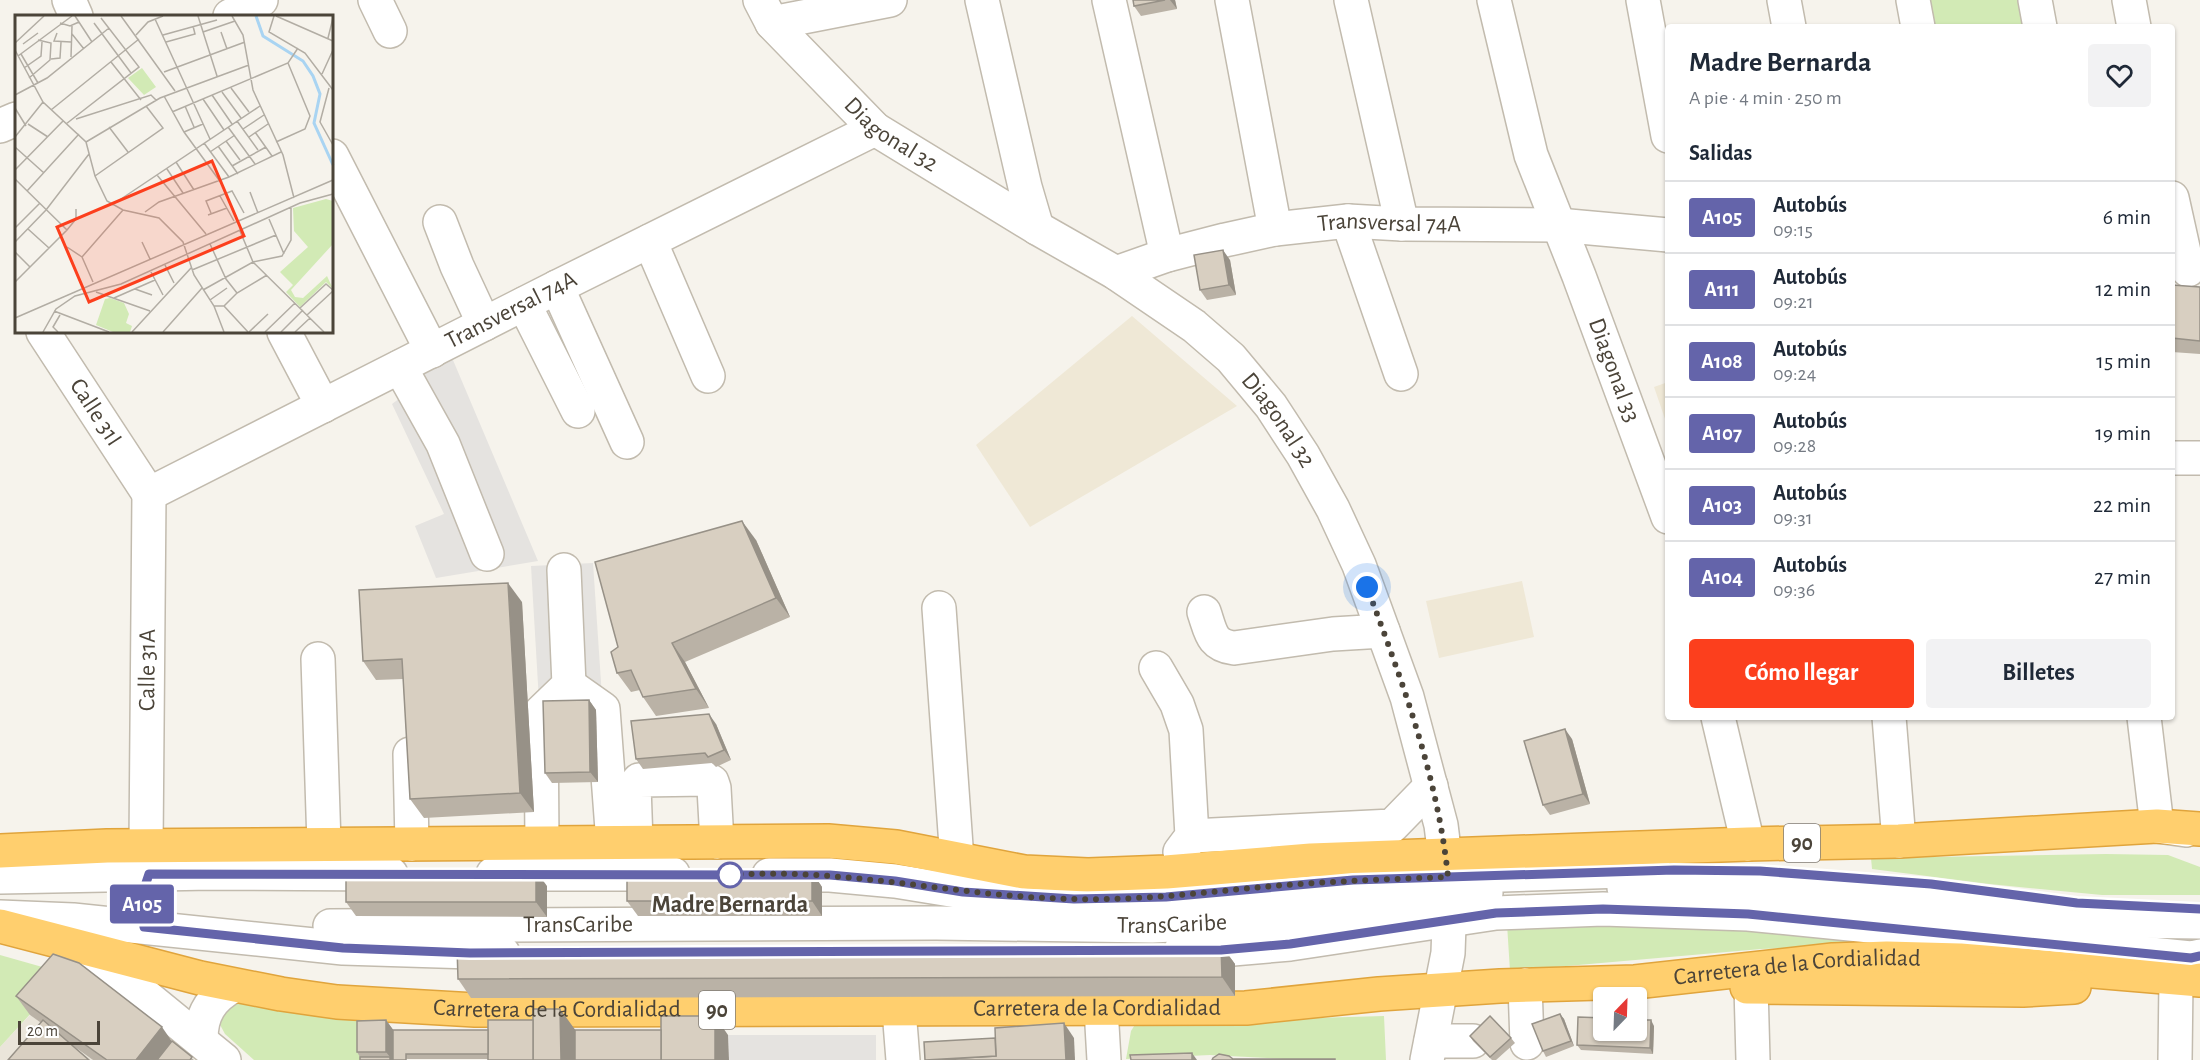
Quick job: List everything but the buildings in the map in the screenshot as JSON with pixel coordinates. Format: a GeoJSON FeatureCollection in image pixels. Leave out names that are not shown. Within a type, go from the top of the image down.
{"type":"FeatureCollection","features":[{"type":"Feature","properties":{"kind":"highway","name":"90"},"geometry":{"type":"LineString","coordinates":[[0,851],[69,847],[147,860],[324,844],[853,843],[906,849],[1023,872],[1057,874],[1166,872],[1311,860],[1448,887],[1748,844],[1899,841],[2157,826],[2200,829]]}},
{"type":"Feature","properties":{"kind":"highway","name":"Carretera de la Cordialidad"},"geometry":{"type":"LineString","coordinates":[[0,926],[233,986],[337,1002],[475,1010],[1246,1008],[1379,994],[1525,985],[1593,988]]}},
{"type":"Feature","properties":{"kind":"highway","name":"Carretera de la Cordialidad"},"geometry":{"type":"LineString","coordinates":[[1647,988],[1833,960],[1887,958],[1960,960],[2190,974]]}},
{"type":"Feature","properties":{"kind":"highway"},"geometry":{"type":"LineString","coordinates":[[1647,990],[1751,987],[2023,990],[2190,974]]}},
{"type":"Feature","properties":{"kind":"street"},"geometry":{"type":"LineString","coordinates":[[69,0],[76,15]]}},
{"type":"Feature","properties":{"kind":"street"},"geometry":{"type":"LineString","coordinates":[[232,15],[261,0]]}},
{"type":"Feature","properties":{"kind":"street"},"geometry":{"type":"LineString","coordinates":[[375,0],[390,31]]}},
{"type":"Feature","properties":{"kind":"street"},"geometry":{"type":"LineString","coordinates":[[766,12],[890,0]]}},
{"type":"Feature","properties":{"kind":"street"},"geometry":{"type":"LineString","coordinates":[[982,0],[1025,187],[1037,228]]}},
{"type":"Feature","properties":{"kind":"street"},"geometry":{"type":"LineString","coordinates":[[1108,0],[1167,255]]}},
{"type":"Feature","properties":{"kind":"street"},"geometry":{"type":"LineString","coordinates":[[1232,0],[1275,229]]}},
{"type":"Feature","properties":{"kind":"street"},"geometry":{"type":"LineString","coordinates":[[1351,0],[1402,225]]}},
{"type":"Feature","properties":{"kind":"street","name":"Diagonal 33"},"geometry":{"type":"LineString","coordinates":[[1494,0],[1531,155],[1579,276],[1665,509]]}},
{"type":"Feature","properties":{"kind":"street"},"geometry":{"type":"LineString","coordinates":[[1643,0],[1665,120]]}},
{"type":"Feature","properties":{"kind":"street"},"geometry":{"type":"LineString","coordinates":[[1784,0],[1788,24]]}},
{"type":"Feature","properties":{"kind":"street"},"geometry":{"type":"LineString","coordinates":[[1913,0],[1917,24]]}},
{"type":"Feature","properties":{"kind":"street"},"geometry":{"type":"LineString","coordinates":[[2035,0],[2039,24]]}},
{"type":"Feature","properties":{"kind":"street"},"geometry":{"type":"LineString","coordinates":[[2128,0],[2133,24]]}},
{"type":"Feature","properties":{"kind":"street","name":"Diagonal 32"},"geometry":{"type":"LineString","coordinates":[[766,12],[875,129],[1037,228],[1116,273],[1194,326],[1231,358],[1271,406],[1303,455],[1333,509],[1359,565],[1407,697],[1431,786],[1448,887],[1448,953],[1429,1050]]}},
{"type":"Feature","properties":{"kind":"street"},"geometry":{"type":"LineString","coordinates":[[0,126],[15,119]]}},
{"type":"Feature","properties":{"kind":"street","name":"Transversal 74A"},"geometry":{"type":"LineString","coordinates":[[149,494],[875,129]]}},
{"type":"Feature","properties":{"kind":"street"},"geometry":{"type":"LineString","coordinates":[[333,158],[432,351]]}},
{"type":"Feature","properties":{"kind":"street"},"geometry":{"type":"LineString","coordinates":[[2175,212],[2187,270]]}},
{"type":"Feature","properties":{"kind":"street"},"geometry":{"type":"LineString","coordinates":[[1348,221],[1401,374]]}},
{"type":"Feature","properties":{"kind":"street","name":"Transversal 74A"},"geometry":{"type":"LineString","coordinates":[[1116,273],[1167,255],[1224,240],[1275,229],[1348,221],[1402,225],[1558,225],[1665,235]]}},
{"type":"Feature","properties":{"kind":"street"},"geometry":{"type":"LineString","coordinates":[[440,222],[457,266],[484,324]]}},
{"type":"Feature","properties":{"kind":"street"},"geometry":{"type":"LineString","coordinates":[[650,241],[708,376]]}},
{"type":"Feature","properties":{"kind":"street"},"geometry":{"type":"LineString","coordinates":[[557,287],[627,442]]}},
{"type":"Feature","properties":{"kind":"street"},"geometry":{"type":"LineString","coordinates":[[524,304],[578,411]]}},
{"type":"Feature","properties":{"kind":"street","name":"Calle 31I"},"geometry":{"type":"LineString","coordinates":[[44,333],[149,494]]}},
{"type":"Feature","properties":{"kind":"street"},"geometry":{"type":"LineString","coordinates":[[285,333],[323,406]]}},
{"type":"Feature","properties":{"kind":"street"},"geometry":{"type":"LineString","coordinates":[[400,367],[443,444],[487,554]]}},
{"type":"Feature","properties":{"kind":"street"},"geometry":{"type":"LineString","coordinates":[[2175,458],[2200,458]]}},
{"type":"Feature","properties":{"kind":"street","name":"Calle 31A"},"geometry":{"type":"LineString","coordinates":[[147,860],[149,494]]}},
{"type":"Feature","properties":{"kind":"street"},"geometry":{"type":"LineString","coordinates":[[542,843],[541,711],[569,685],[564,570]]}},
{"type":"Feature","properties":{"kind":"street"},"geometry":{"type":"LineString","coordinates":[[939,608],[957,860]]}},
{"type":"Feature","properties":{"kind":"street"},"geometry":{"type":"LineString","coordinates":[[1204,612],[1213,638],[1221,647],[1333,634],[1383,631]]}},
{"type":"Feature","properties":{"kind":"street"},"geometry":{"type":"LineString","coordinates":[[318,659],[324,844]]}},
{"type":"Feature","properties":{"kind":"street"},"geometry":{"type":"LineString","coordinates":[[1156,668],[1178,704],[1186,730],[1192,836],[1166,872]]}},
{"type":"Feature","properties":{"kind":"street"},"geometry":{"type":"LineString","coordinates":[[569,685],[603,709],[625,843]]}},
{"type":"Feature","properties":{"kind":"street"},"geometry":{"type":"LineString","coordinates":[[1719,720],[1748,844]]}},
{"type":"Feature","properties":{"kind":"street"},"geometry":{"type":"LineString","coordinates":[[1889,720],[1899,841]]}},
{"type":"Feature","properties":{"kind":"street"},"geometry":{"type":"LineString","coordinates":[[2144,720],[2157,826],[2195,831],[2200,834]]}},
{"type":"Feature","properties":{"kind":"street"},"geometry":{"type":"LineString","coordinates":[[410,723],[412,844]]}},
{"type":"Feature","properties":{"kind":"street"},"geometry":{"type":"LineString","coordinates":[[625,843],[634,786],[639,780],[696,779],[707,779],[712,782],[717,842]]}},
{"type":"Feature","properties":{"kind":"street"},"geometry":{"type":"LineString","coordinates":[[1192,836],[1392,826],[1431,786]]}},
{"type":"Feature","properties":{"kind":"street"},"geometry":{"type":"LineString","coordinates":[[0,877],[147,860],[426,874]]}},
{"type":"Feature","properties":{"kind":"street"},"geometry":{"type":"LineString","coordinates":[[143,918],[147,860]]}},
{"type":"Feature","properties":{"kind":"street","name":"TransCaribe"},"geometry":{"type":"LineString","coordinates":[[0,898],[343,948],[470,953],[1197,950],[1290,944],[1448,887],[1674,870],[1760,871],[1931,884],[2077,903],[2200,909]]}},
{"type":"Feature","properties":{"kind":"street"},"geometry":{"type":"LineString","coordinates":[[461,874],[699,874]]}},
{"type":"Feature","properties":{"kind":"street","name":"TransCaribe"},"geometry":{"type":"LineString","coordinates":[[735,875],[830,875],[895,881],[963,892],[1074,899],[1166,897],[1353,880],[1526,890],[1711,887],[1894,898],[2121,921],[2200,922]]}},
{"type":"Feature","properties":{"kind":"street","name":"TransCaribe"},"geometry":{"type":"LineString","coordinates":[[1448,887],[1496,913],[1569,909],[1748,914],[2191,958],[2190,974]]}},
{"type":"Feature","properties":{"kind":"street","name":"TransCaribe"},"geometry":{"type":"LineString","coordinates":[[0,917],[73,920],[143,918]]}},
{"type":"Feature","properties":{"kind":"street"},"geometry":{"type":"LineString","coordinates":[[87,948],[213,1050]]}},
{"type":"Feature","properties":{"kind":"street"},"geometry":{"type":"LineString","coordinates":[[2175,1060],[2190,974]]}},
{"type":"Feature","properties":{"kind":"street"},"geometry":{"type":"LineString","coordinates":[[1525,985],[1528,1043]]}},
{"type":"Feature","properties":{"kind":"street"},"geometry":{"type":"LineString","coordinates":[[213,1050],[201,1025],[205,1011],[213,1000],[233,986]]}},
{"type":"Feature","properties":{"kind":"street"},"geometry":{"type":"LineString","coordinates":[[1751,987],[1753,1060]]}},
{"type":"Feature","properties":{"kind":"street"},"geometry":{"type":"LineString","coordinates":[[1101,1008],[1104,1060]]}},
{"type":"Feature","properties":{"kind":"street"},"geometry":{"type":"LineString","coordinates":[[899,1010],[903,1060]]}},
{"type":"Feature","properties":{"kind":"street"},"geometry":{"type":"LineString","coordinates":[[1429,1050],[1473,1041]]}},
{"type":"Feature","properties":{"kind":"shaded area"},"geometry":{"type":"Polygon","coordinates":[[[1132,316],[1237,406],[1030,527],[976,445],[1132,316]]]}},
{"type":"Feature","properties":{"kind":"shaded area"},"geometry":{"type":"Polygon","coordinates":[[[450,353],[538,561],[436,578],[415,526],[444,514],[392,404],[404,395],[397,380],[450,353]]]}},
{"type":"Feature","properties":{"kind":"shaded area"},"geometry":{"type":"Polygon","coordinates":[[[1665,383],[1665,419],[1654,387],[1665,383]]]}},
{"type":"Feature","properties":{"kind":"shaded area"},"geometry":{"type":"Polygon","coordinates":[[[593,563],[602,697],[539,701],[531,566],[593,563]]]}},
{"type":"Feature","properties":{"kind":"shaded area"},"geometry":{"type":"Polygon","coordinates":[[[1522,581],[1534,637],[1439,658],[1426,601],[1522,581]]]}},
{"type":"Feature","properties":{"kind":"shaded area"},"geometry":{"type":"Polygon","coordinates":[[[30,1015],[93,1060],[0,1060],[0,1047],[30,1015]]]}},
{"type":"Feature","properties":{"kind":"shaded area"},"geometry":{"type":"Polygon","coordinates":[[[728,1035],[876,1035],[876,1060],[729,1060],[728,1035]]]}},
{"type":"Feature","properties":{"kind":"green space"},"geometry":{"type":"Polygon","coordinates":[[[1923,0],[2027,0],[2031,24],[1927,24],[1923,0]]]}},
{"type":"Feature","properties":{"kind":"green space"},"geometry":{"type":"Polygon","coordinates":[[[2168,855],[2200,867],[2200,895],[2102,895],[1989,884],[1872,869],[1871,858],[2168,855]]]}},
{"type":"Feature","properties":{"kind":"green space"},"geometry":{"type":"Polygon","coordinates":[[[1674,922],[1929,943],[1761,949],[1510,971],[1507,924],[1674,922]]]}},
{"type":"Feature","properties":{"kind":"green space"},"geometry":{"type":"Polygon","coordinates":[[[0,955],[67,974],[0,1047],[0,955]]]}},
{"type":"Feature","properties":{"kind":"green space"},"geometry":{"type":"Polygon","coordinates":[[[230,999],[367,1018],[367,1060],[254,1060],[225,1034],[218,1021],[230,999]]]}},
{"type":"Feature","properties":{"kind":"green space"},"geometry":{"type":"Polygon","coordinates":[[[1384,1016],[1386,1060],[1304,1060],[1210,1055],[1126,1059],[1131,1031],[1136,1023],[1384,1016]]]}},
{"type":"Feature","properties":{"kind":"bus line","name":"A105"},"geometry":{"type":"LineString","coordinates":[[2200,909],[2077,903],[1931,884],[1864,878],[1760,871],[1674,870],[1353,880],[1166,897],[1074,899],[963,892],[895,881],[830,875],[149,874],[141,910],[144,927],[343,948],[470,953],[1221,950],[1290,944],[1496,913],[1603,909],[1748,914],[2191,958],[2200,956]]}},
{"type":"Feature","properties":{"kind":"place","name":"Madre Bernarda"},"geometry":{"type":"Point","coordinates":[730,875]}},
{"type":"Feature","properties":{"kind":"route"},"geometry":{"type":"LineString","coordinates":[[730,875],[830,875],[895,881],[963,892],[1074,899],[1166,897],[1353,880],[1448,877],[1441,825],[1407,697],[1367,587]]}}]}
